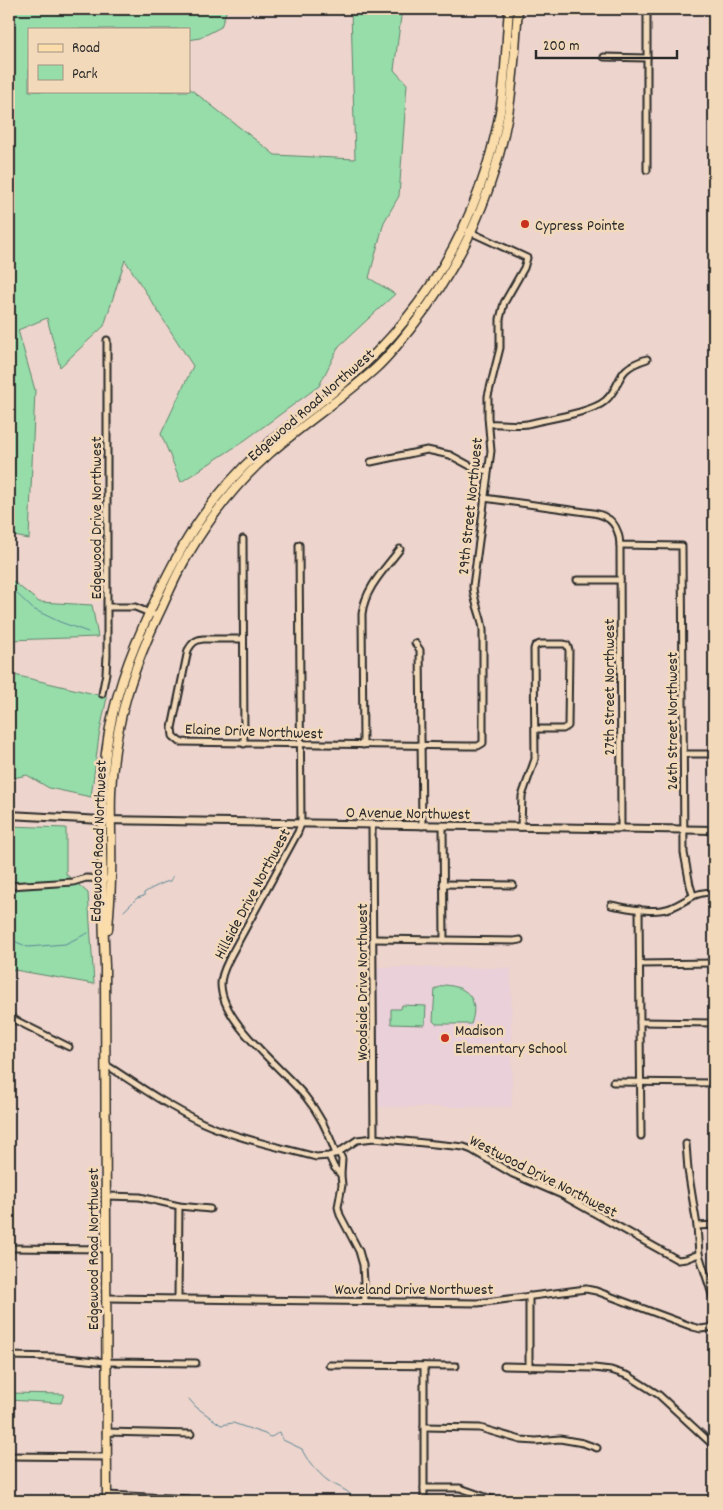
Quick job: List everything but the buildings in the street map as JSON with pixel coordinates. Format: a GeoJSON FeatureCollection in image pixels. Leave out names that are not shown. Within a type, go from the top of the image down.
{"type":"FeatureCollection","features":[{"type":"Feature","properties":{"kind":"main road","name":"Edgewood Road Northwest"},"geometry":{"type":"LineString","coordinates":[[153,615],[182,548],[219,495],[260,451],[343,385],[390,340],[435,282],[464,228],[486,169],[496,130],[504,80],[509,9]]}},
{"type":"Feature","properties":{"kind":"main road","name":"Edgewood Road Northwest"},"geometry":{"type":"LineString","coordinates":[[105,966],[111,879],[102,787],[106,751],[114,711],[124,674],[136,641],[189,552],[226,501],[267,456],[377,367],[424,312],[442,285],[472,233],[494,173],[502,143],[513,82],[518,9]]}},
{"type":"Feature","properties":{"kind":"main road","name":"Edgewood Road Northwest"},"geometry":{"type":"LineString","coordinates":[[106,820],[102,879],[105,966],[107,1498]]}},
{"type":"Feature","properties":{"kind":"street"},"geometry":{"type":"LineString","coordinates":[[647,9],[647,170]]}},
{"type":"Feature","properties":{"kind":"street"},"geometry":{"type":"LineString","coordinates":[[604,57],[647,58]]}},
{"type":"Feature","properties":{"kind":"street","name":"29th Street Northwest"},"geometry":{"type":"LineString","coordinates":[[464,228],[527,258],[524,268],[504,302],[500,324],[500,348],[488,396],[491,451],[473,586],[482,630],[482,743]]}},
{"type":"Feature","properties":{"kind":"street","name":"Edgewood Drive Northwest"},"geometry":{"type":"LineString","coordinates":[[102,694],[107,667],[108,607],[107,340]]}},
{"type":"Feature","properties":{"kind":"street"},"geometry":{"type":"LineString","coordinates":[[489,424],[527,424],[594,407],[605,401],[625,369],[647,359]]}},
{"type":"Feature","properties":{"kind":"street"},"geometry":{"type":"LineString","coordinates":[[371,462],[427,450],[450,455],[474,468],[488,471]]}},
{"type":"Feature","properties":{"kind":"street"},"geometry":{"type":"LineString","coordinates":[[484,498],[606,516],[616,527],[620,545]]}},
{"type":"Feature","properties":{"kind":"street"},"geometry":{"type":"LineString","coordinates":[[243,540],[244,744]]}},
{"type":"Feature","properties":{"kind":"street","name":"Hillside Drive Northwest"},"geometry":{"type":"LineString","coordinates":[[299,544],[301,824],[231,955],[223,972],[221,984],[223,997],[232,1015],[250,1038],[305,1096],[321,1120],[342,1160],[342,1185],[338,1207],[340,1215],[359,1251],[364,1272],[365,1301]]}},
{"type":"Feature","properties":{"kind":"street","name":"26th Street Northwest"},"geometry":{"type":"LineString","coordinates":[[620,545],[682,546],[684,853],[693,895]]}},
{"type":"Feature","properties":{"kind":"street","name":"27th Street Northwest"},"geometry":{"type":"LineString","coordinates":[[620,545],[621,828]]}},
{"type":"Feature","properties":{"kind":"street"},"geometry":{"type":"LineString","coordinates":[[363,745],[363,604],[372,587],[400,548]]}},
{"type":"Feature","properties":{"kind":"street"},"geometry":{"type":"LineString","coordinates":[[577,580],[620,580]]}},
{"type":"Feature","properties":{"kind":"street"},"geometry":{"type":"LineString","coordinates":[[108,607],[135,608],[153,615]]}},
{"type":"Feature","properties":{"kind":"street","name":"Elaine Drive Northwest"},"geometry":{"type":"LineString","coordinates":[[243,639],[197,640],[188,650],[172,728],[173,736],[180,742],[421,746],[478,746],[482,743]]}},
{"type":"Feature","properties":{"kind":"street"},"geometry":{"type":"LineString","coordinates":[[415,642],[420,650],[422,826]]}},
{"type":"Feature","properties":{"kind":"street"},"geometry":{"type":"LineString","coordinates":[[522,827],[522,796],[535,759],[535,729],[535,646],[540,644],[567,645],[569,650],[568,726],[563,728],[535,729]]}},
{"type":"Feature","properties":{"kind":"street"},"geometry":{"type":"LineString","coordinates":[[684,754],[714,754]]}},
{"type":"Feature","properties":{"kind":"street","name":"O Avenue Northwest"},"geometry":{"type":"LineString","coordinates":[[9,815],[106,820],[714,830]]}},
{"type":"Feature","properties":{"kind":"street","name":"Woodside Drive Northwest"},"geometry":{"type":"LineString","coordinates":[[372,825],[374,1138]]}},
{"type":"Feature","properties":{"kind":"street"},"geometry":{"type":"LineString","coordinates":[[443,826],[444,940]]}},
{"type":"Feature","properties":{"kind":"street"},"geometry":{"type":"LineString","coordinates":[[9,886],[73,882],[86,878],[111,879]]}},
{"type":"Feature","properties":{"kind":"street"},"geometry":{"type":"LineString","coordinates":[[443,884],[513,885]]}},
{"type":"Feature","properties":{"kind":"street"},"geometry":{"type":"LineString","coordinates":[[610,905],[639,909],[669,908],[693,895],[703,892],[714,892]]}},
{"type":"Feature","properties":{"kind":"street"},"geometry":{"type":"LineString","coordinates":[[639,909],[641,1136]]}},
{"type":"Feature","properties":{"kind":"street"},"geometry":{"type":"LineString","coordinates":[[373,939],[520,940]]}},
{"type":"Feature","properties":{"kind":"street"},"geometry":{"type":"LineString","coordinates":[[640,964],[714,963]]}},
{"type":"Feature","properties":{"kind":"street"},"geometry":{"type":"LineString","coordinates":[[9,1017],[69,1047]]}},
{"type":"Feature","properties":{"kind":"street"},"geometry":{"type":"LineString","coordinates":[[640,1022],[714,1023]]}},
{"type":"Feature","properties":{"kind":"street","name":"Westwood Drive Northwest"},"geometry":{"type":"LineString","coordinates":[[105,1064],[151,1094],[204,1123],[235,1135],[316,1157],[329,1156],[358,1140],[374,1138],[464,1146],[513,1174],[562,1195],[678,1260],[699,1254]]}},
{"type":"Feature","properties":{"kind":"street"},"geometry":{"type":"LineString","coordinates":[[613,1082],[714,1083]]}},
{"type":"Feature","properties":{"kind":"street"},"geometry":{"type":"LineString","coordinates":[[686,1144],[699,1254],[714,1300]]}},
{"type":"Feature","properties":{"kind":"street"},"geometry":{"type":"LineString","coordinates":[[329,1156],[334,1167],[341,1175]]}},
{"type":"Feature","properties":{"kind":"street"},"geometry":{"type":"LineString","coordinates":[[106,1196],[140,1197],[179,1206],[210,1209]]}},
{"type":"Feature","properties":{"kind":"street"},"geometry":{"type":"LineString","coordinates":[[178,1298],[179,1206]]}},
{"type":"Feature","properties":{"kind":"street"},"geometry":{"type":"LineString","coordinates":[[697,1226],[714,1224]]}},
{"type":"Feature","properties":{"kind":"street"},"geometry":{"type":"LineString","coordinates":[[9,1248],[106,1249]]}},
{"type":"Feature","properties":{"kind":"street","name":"Waveland Drive Northwest"},"geometry":{"type":"LineString","coordinates":[[106,1298],[478,1303],[586,1289],[693,1327],[702,1329],[714,1327]]}},
{"type":"Feature","properties":{"kind":"street"},"geometry":{"type":"LineString","coordinates":[[529,1296],[529,1367]]}},
{"type":"Feature","properties":{"kind":"street"},"geometry":{"type":"LineString","coordinates":[[9,1356],[57,1356],[106,1362],[196,1363]]}},
{"type":"Feature","properties":{"kind":"street"},"geometry":{"type":"LineString","coordinates":[[329,1365],[456,1366]]}},
{"type":"Feature","properties":{"kind":"street"},"geometry":{"type":"LineString","coordinates":[[424,1366],[424,1501]]}},
{"type":"Feature","properties":{"kind":"street"},"geometry":{"type":"LineString","coordinates":[[504,1366],[594,1368],[611,1370],[629,1376],[659,1395],[714,1446]]}},
{"type":"Feature","properties":{"kind":"street"},"geometry":{"type":"LineString","coordinates":[[424,1427],[480,1428],[521,1440],[565,1439],[597,1448]]}},
{"type":"Feature","properties":{"kind":"street"},"geometry":{"type":"LineString","coordinates":[[106,1432],[190,1434]]}},
{"type":"Feature","properties":{"kind":"street"},"geometry":{"type":"LineString","coordinates":[[9,1456],[106,1457]]}},
{"type":"Feature","properties":{"kind":"street"},"geometry":{"type":"LineString","coordinates":[[424,1488],[460,1488],[497,1501]]}},
{"type":"Feature","properties":{"kind":"street"},"geometry":{"type":"LineString","coordinates":[[107,1498],[189,1498]]}},
{"type":"Feature","properties":{"kind":"shaded area","name":"Madison Elementary School"},"geometry":{"type":"Polygon","coordinates":[[[377,967],[511,968],[512,1107],[379,1107],[377,967]]]}},
{"type":"Feature","properties":{"kind":"green space"},"geometry":{"type":"Polygon","coordinates":[[[9,9],[227,9],[221,27],[200,38],[190,40],[190,28],[28,28],[28,92],[190,92],[190,89],[275,155],[355,159],[351,9],[402,9],[394,70],[407,84],[399,196],[384,222],[369,278],[395,294],[339,346],[319,386],[241,443],[181,482],[161,434],[193,366],[125,260],[104,326],[60,367],[47,318],[18,330],[35,390],[29,539],[9,535],[9,9]]]}},
{"type":"Feature","properties":{"kind":"green space"},"geometry":{"type":"Polygon","coordinates":[[[9,563],[10,579],[39,602],[92,605],[98,637],[9,640],[9,563]]]}},
{"type":"Feature","properties":{"kind":"green space"},"geometry":{"type":"Polygon","coordinates":[[[9,669],[10,674],[107,697],[99,736],[91,797],[49,788],[27,775],[9,779],[9,669]]]}},
{"type":"Feature","properties":{"kind":"green space"},"geometry":{"type":"Polygon","coordinates":[[[9,826],[66,828],[66,874],[88,893],[94,984],[9,969],[9,826]]]}},
{"type":"Feature","properties":{"kind":"green space"},"geometry":{"type":"Polygon","coordinates":[[[445,985],[461,989],[470,997],[474,1008],[471,1024],[436,1024],[433,1021],[435,989],[445,985]]]}},
{"type":"Feature","properties":{"kind":"green space"},"geometry":{"type":"Polygon","coordinates":[[[402,1005],[426,1006],[425,1025],[391,1024],[391,1009],[401,1009],[402,1005]]]}},
{"type":"Feature","properties":{"kind":"green space"},"geometry":{"type":"Polygon","coordinates":[[[9,1393],[64,1394],[61,1403],[9,1400],[9,1393]]]}},
{"type":"Feature","properties":{"kind":"waterway"},"geometry":{"type":"LineString","coordinates":[[9,586],[33,609],[60,622],[88,632]]}},
{"type":"Feature","properties":{"kind":"waterway"},"geometry":{"type":"LineString","coordinates":[[124,911],[137,898],[144,896],[144,893],[153,888],[170,881],[173,876]]}},
{"type":"Feature","properties":{"kind":"waterway"},"geometry":{"type":"LineString","coordinates":[[9,939],[28,947],[65,944],[88,933]]}},
{"type":"Feature","properties":{"kind":"waterway"},"geometry":{"type":"LineString","coordinates":[[189,1399],[196,1407],[221,1425],[233,1423],[269,1437],[280,1432],[283,1440],[302,1449],[320,1474],[350,1494],[355,1501]]}},
{"type":"Feature","properties":{"kind":"place","name":"Cypress Pointe"},"geometry":{"type":"Point","coordinates":[525,224]}},
{"type":"Feature","properties":{"kind":"place","name":"Madison Elementary School"},"geometry":{"type":"Point","coordinates":[445,1038]}}]}
